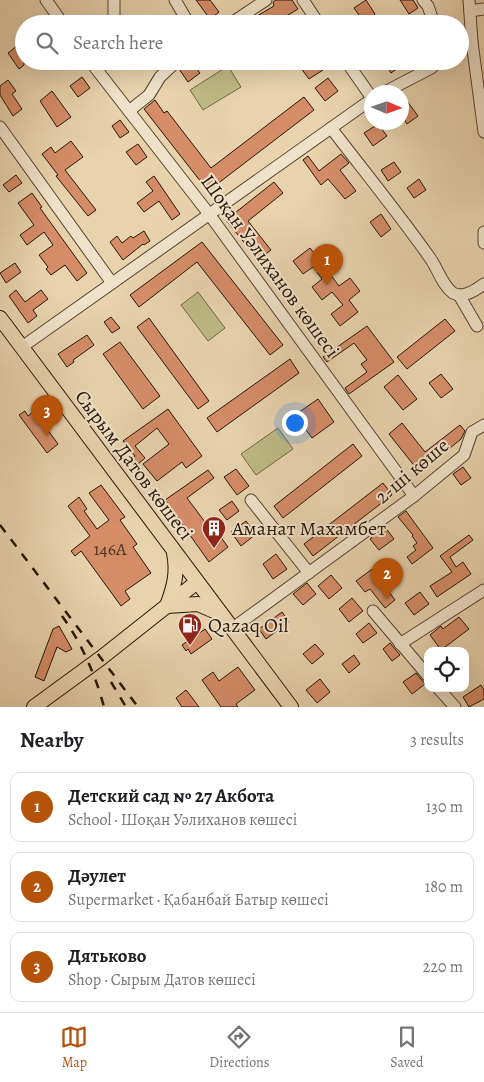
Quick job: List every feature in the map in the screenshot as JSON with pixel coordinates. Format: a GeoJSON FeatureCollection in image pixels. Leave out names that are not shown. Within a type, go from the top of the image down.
{"type":"FeatureCollection","features":[{"type":"Feature","properties":{"kind":"main road","name":"Сырым Датов көшесі"},"geometry":{"type":"LineString","coordinates":[[0,318],[291,707]]}},
{"type":"Feature","properties":{"kind":"main road"},"geometry":{"type":"LineString","coordinates":[[167,606],[176,577],[174,552]]}},
{"type":"Feature","properties":{"kind":"main road"},"geometry":{"type":"LineString","coordinates":[[34,707],[101,658],[197,582]]}},
{"type":"Feature","properties":{"kind":"main road"},"geometry":{"type":"LineString","coordinates":[[167,606],[198,604],[222,614]]}},
{"type":"Feature","properties":{"kind":"street"},"geometry":{"type":"LineString","coordinates":[[46,0],[57,15]]}},
{"type":"Feature","properties":{"kind":"street"},"geometry":{"type":"LineString","coordinates":[[114,0],[114,15]]}},
{"type":"Feature","properties":{"kind":"street"},"geometry":{"type":"LineString","coordinates":[[175,0],[184,15]]}},
{"type":"Feature","properties":{"kind":"street"},"geometry":{"type":"LineString","coordinates":[[244,15],[266,0]]}},
{"type":"Feature","properties":{"kind":"street"},"geometry":{"type":"LineString","coordinates":[[303,0],[314,15]]}},
{"type":"Feature","properties":{"kind":"street"},"geometry":{"type":"LineString","coordinates":[[423,0],[428,6],[431,15]]}},
{"type":"Feature","properties":{"kind":"street"},"geometry":{"type":"LineString","coordinates":[[484,9],[469,5],[472,42],[482,101],[484,132]]}},
{"type":"Feature","properties":{"kind":"street","name":"Шоқан Уәлиханов көшесі"},"geometry":{"type":"LineString","coordinates":[[100,70],[129,111],[209,214],[414,496]]}},
{"type":"Feature","properties":{"kind":"street"},"geometry":{"type":"LineString","coordinates":[[129,111],[148,95],[160,76],[167,70]]}},
{"type":"Feature","properties":{"kind":"street"},"geometry":{"type":"LineString","coordinates":[[352,70],[364,87]]}},
{"type":"Feature","properties":{"kind":"street"},"geometry":{"type":"LineString","coordinates":[[398,85],[427,70]]}},
{"type":"Feature","properties":{"kind":"street"},"geometry":{"type":"LineString","coordinates":[[22,347],[364,105]]}},
{"type":"Feature","properties":{"kind":"street"},"geometry":{"type":"LineString","coordinates":[[0,127],[112,283]]}},
{"type":"Feature","properties":{"kind":"street"},"geometry":{"type":"LineString","coordinates":[[331,128],[431,260],[445,285],[459,295],[473,292],[484,284]]}},
{"type":"Feature","properties":{"kind":"street"},"geometry":{"type":"LineString","coordinates":[[484,232],[484,243]]}},
{"type":"Feature","properties":{"kind":"street"},"geometry":{"type":"LineString","coordinates":[[459,295],[477,326]]}},
{"type":"Feature","properties":{"kind":"street","name":"2-ші көше"},"geometry":{"type":"LineString","coordinates":[[233,628],[414,496],[464,455],[472,432],[484,425]]}},
{"type":"Feature","properties":{"kind":"street"},"geometry":{"type":"LineString","coordinates":[[251,500],[309,574]]}},
{"type":"Feature","properties":{"kind":"street"},"geometry":{"type":"LineString","coordinates":[[400,644],[484,590]]}},
{"type":"Feature","properties":{"kind":"street"},"geometry":{"type":"LineString","coordinates":[[373,611],[424,671]]}},
{"type":"Feature","properties":{"kind":"street"},"geometry":{"type":"LineString","coordinates":[[442,692],[455,707]]}},
{"type":"Feature","properties":{"kind":"shaded area"},"geometry":{"type":"Polygon","coordinates":[[[222,70],[230,70],[241,87],[203,110],[190,90],[222,70]]]}},
{"type":"Feature","properties":{"kind":"shaded area"},"geometry":{"type":"Polygon","coordinates":[[[198,292],[225,328],[208,341],[181,305],[198,292]]]}},
{"type":"Feature","properties":{"kind":"shaded area"},"geometry":{"type":"Polygon","coordinates":[[[278,428],[293,449],[256,475],[241,454],[278,428]]]}},
{"type":"Feature","properties":{"kind":"building"},"geometry":{"type":"Polygon","coordinates":[[[196,0],[210,0],[219,12],[215,15],[207,15],[196,0]]]}},
{"type":"Feature","properties":{"kind":"building"},"geometry":{"type":"Polygon","coordinates":[[[276,0],[292,0],[298,9],[288,15],[259,15],[274,6],[273,2],[276,0]]]}},
{"type":"Feature","properties":{"kind":"building"},"geometry":{"type":"Polygon","coordinates":[[[366,0],[375,14],[359,15],[354,8],[366,0]]]}},
{"type":"Feature","properties":{"kind":"building"},"geometry":{"type":"Polygon","coordinates":[[[400,0],[413,0],[418,8],[409,14],[400,0]]]}},
{"type":"Feature","properties":{"kind":"building"},"geometry":{"type":"Polygon","coordinates":[[[15,47],[15,63],[8,53],[15,47]]]}},
{"type":"Feature","properties":{"kind":"building"},"geometry":{"type":"Polygon","coordinates":[[[180,70],[198,70],[200,73],[188,82],[180,70]]]}},
{"type":"Feature","properties":{"kind":"building"},"geometry":{"type":"Polygon","coordinates":[[[302,70],[323,70],[309,79],[302,70]]]}},
{"type":"Feature","properties":{"kind":"building"},"geometry":{"type":"Polygon","coordinates":[[[82,77],[90,88],[78,97],[70,86],[82,77]]]}},
{"type":"Feature","properties":{"kind":"building"},"geometry":{"type":"Polygon","coordinates":[[[328,78],[338,91],[325,101],[315,88],[328,78]]]}},
{"type":"Feature","properties":{"kind":"building"},"geometry":{"type":"Polygon","coordinates":[[[8,80],[16,91],[12,94],[22,109],[13,116],[0,95],[0,86],[8,80]]]}},
{"type":"Feature","properties":{"kind":"building"},"geometry":{"type":"Polygon","coordinates":[[[52,91],[71,117],[57,127],[40,101],[52,91]]]}},
{"type":"Feature","properties":{"kind":"building"},"geometry":{"type":"Polygon","coordinates":[[[304,97],[314,110],[208,191],[144,109],[155,100],[164,113],[167,111],[211,168],[304,97]]]}},
{"type":"Feature","properties":{"kind":"building"},"geometry":{"type":"Polygon","coordinates":[[[409,104],[418,116],[409,123],[409,104]]]}},
{"type":"Feature","properties":{"kind":"building"},"geometry":{"type":"Polygon","coordinates":[[[120,120],[129,132],[120,138],[112,126],[120,120]]]}},
{"type":"Feature","properties":{"kind":"building"},"geometry":{"type":"Polygon","coordinates":[[[369,130],[382,130],[387,136],[373,146],[364,133],[369,130]]]}},
{"type":"Feature","properties":{"kind":"building"},"geometry":{"type":"Polygon","coordinates":[[[71,141],[83,157],[65,170],[96,210],[88,216],[56,176],[58,175],[42,154],[51,147],[55,153],[71,141]]]}},
{"type":"Feature","properties":{"kind":"building"},"geometry":{"type":"Polygon","coordinates":[[[138,144],[147,157],[136,165],[126,152],[138,144]]]}},
{"type":"Feature","properties":{"kind":"building"},"geometry":{"type":"Polygon","coordinates":[[[341,154],[349,163],[340,170],[356,191],[345,199],[328,179],[321,185],[303,160],[308,156],[319,171],[341,154]]]}},
{"type":"Feature","properties":{"kind":"building"},"geometry":{"type":"Polygon","coordinates":[[[394,162],[401,172],[388,181],[381,170],[394,162]]]}},
{"type":"Feature","properties":{"kind":"building"},"geometry":{"type":"Polygon","coordinates":[[[16,175],[22,183],[9,192],[3,185],[16,175]]]}},
{"type":"Feature","properties":{"kind":"building"},"geometry":{"type":"Polygon","coordinates":[[[154,176],[180,214],[172,220],[159,201],[144,212],[137,203],[153,191],[146,182],[154,176]]]}},
{"type":"Feature","properties":{"kind":"building"},"geometry":{"type":"Polygon","coordinates":[[[419,179],[426,190],[414,198],[407,188],[419,179]]]}},
{"type":"Feature","properties":{"kind":"building"},"geometry":{"type":"Polygon","coordinates":[[[274,182],[283,193],[248,221],[271,250],[258,260],[226,220],[274,182]]]}},
{"type":"Feature","properties":{"kind":"building"},"geometry":{"type":"Polygon","coordinates":[[[32,193],[42,207],[40,208],[87,273],[77,281],[65,265],[51,275],[46,269],[48,267],[39,255],[53,245],[44,232],[27,245],[20,235],[34,225],[18,203],[32,193]]]}},
{"type":"Feature","properties":{"kind":"building"},"geometry":{"type":"Polygon","coordinates":[[[381,214],[391,229],[381,237],[370,222],[381,214]]]}},
{"type":"Feature","properties":{"kind":"building"},"geometry":{"type":"Polygon","coordinates":[[[144,231],[150,241],[143,244],[123,260],[110,242],[117,236],[122,243],[131,236],[133,238],[144,231]]]}},
{"type":"Feature","properties":{"kind":"building"},"geometry":{"type":"Polygon","coordinates":[[[202,242],[283,345],[270,355],[197,262],[139,307],[130,295],[202,242]]]}},
{"type":"Feature","properties":{"kind":"building"},"geometry":{"type":"Polygon","coordinates":[[[310,248],[321,262],[331,254],[340,266],[330,274],[339,286],[350,278],[360,291],[349,300],[358,312],[340,326],[331,314],[343,305],[332,292],[322,300],[312,287],[322,279],[313,267],[303,274],[293,261],[310,248]]]}},
{"type":"Feature","properties":{"kind":"building"},"geometry":{"type":"Polygon","coordinates":[[[15,263],[21,272],[6,283],[0,273],[15,263]]]}},
{"type":"Feature","properties":{"kind":"building"},"geometry":{"type":"Polygon","coordinates":[[[16,290],[25,302],[41,290],[48,299],[33,310],[37,316],[28,323],[9,296],[16,290]]]}},
{"type":"Feature","properties":{"kind":"building"},"geometry":{"type":"Polygon","coordinates":[[[111,317],[120,328],[112,333],[104,322],[111,317]]]}},
{"type":"Feature","properties":{"kind":"building"},"geometry":{"type":"Polygon","coordinates":[[[149,318],[209,401],[198,409],[137,327],[149,318]]]}},
{"type":"Feature","properties":{"kind":"building"},"geometry":{"type":"Polygon","coordinates":[[[445,319],[455,331],[407,369],[397,357],[445,319]]]}},
{"type":"Feature","properties":{"kind":"building"},"geometry":{"type":"Polygon","coordinates":[[[367,326],[394,362],[349,394],[345,388],[367,372],[361,364],[367,360],[354,343],[327,362],[323,357],[367,326]]]}},
{"type":"Feature","properties":{"kind":"building"},"geometry":{"type":"Polygon","coordinates":[[[87,335],[94,345],[73,360],[74,362],[67,367],[58,354],[87,335]]]}},
{"type":"Feature","properties":{"kind":"building"},"geometry":{"type":"Polygon","coordinates":[[[120,342],[160,396],[143,409],[103,354],[120,342]]]}},
{"type":"Feature","properties":{"kind":"building"},"geometry":{"type":"Polygon","coordinates":[[[290,359],[299,373],[217,432],[207,418],[290,359]]]}},
{"type":"Feature","properties":{"kind":"building"},"geometry":{"type":"Polygon","coordinates":[[[441,374],[453,389],[441,398],[429,383],[441,374]]]}},
{"type":"Feature","properties":{"kind":"building"},"geometry":{"type":"Polygon","coordinates":[[[398,375],[417,399],[403,410],[384,387],[398,375]]]}},
{"type":"Feature","properties":{"kind":"building"},"geometry":{"type":"Polygon","coordinates":[[[318,399],[334,422],[312,438],[295,415],[318,399]]]}},
{"type":"Feature","properties":{"kind":"building"},"geometry":{"type":"Polygon","coordinates":[[[168,409],[202,456],[186,468],[182,462],[157,481],[143,464],[169,444],[157,428],[135,446],[145,458],[137,465],[132,459],[135,456],[123,441],[168,409]]]}},
{"type":"Feature","properties":{"kind":"building"},"geometry":{"type":"Polygon","coordinates":[[[25,411],[28,416],[34,411],[58,444],[47,453],[19,415],[25,411]]]}},
{"type":"Feature","properties":{"kind":"building"},"geometry":{"type":"Polygon","coordinates":[[[402,423],[425,452],[460,425],[465,431],[461,439],[420,473],[389,434],[402,423]]]}},
{"type":"Feature","properties":{"kind":"building"},"geometry":{"type":"Polygon","coordinates":[[[353,444],[362,456],[283,518],[274,506],[353,444]]]}},
{"type":"Feature","properties":{"kind":"building"},"geometry":{"type":"Polygon","coordinates":[[[463,467],[471,478],[461,485],[453,474],[463,467]]]}},
{"type":"Feature","properties":{"kind":"building"},"geometry":{"type":"Polygon","coordinates":[[[236,469],[249,486],[237,495],[224,477],[236,469]]]}},
{"type":"Feature","properties":{"kind":"building"},"geometry":{"type":"Polygon","coordinates":[[[208,470],[214,478],[187,498],[217,538],[220,536],[228,547],[209,562],[165,500],[208,470]]]}},
{"type":"Feature","properties":{"kind":"building"},"geometry":{"type":"Polygon","coordinates":[[[383,483],[392,495],[313,556],[304,544],[383,483]]]}},
{"type":"Feature","properties":{"kind":"building"},"geometry":{"type":"Polygon","coordinates":[[[101,485],[125,517],[120,520],[137,544],[133,547],[151,573],[125,591],[130,599],[121,606],[81,551],[75,556],[71,551],[90,536],[68,506],[79,497],[87,509],[84,511],[97,529],[109,520],[89,493],[101,485]]]}},
{"type":"Feature","properties":{"kind":"building"},"geometry":{"type":"Polygon","coordinates":[[[232,501],[239,511],[227,520],[219,510],[232,501]]]}},
{"type":"Feature","properties":{"kind":"building"},"geometry":{"type":"Polygon","coordinates":[[[406,511],[433,548],[412,564],[407,557],[416,550],[413,546],[417,543],[398,517],[406,511]]]}},
{"type":"Feature","properties":{"kind":"building"},"geometry":{"type":"Polygon","coordinates":[[[246,521],[256,534],[241,546],[231,532],[246,521]]]}},
{"type":"Feature","properties":{"kind":"building"},"geometry":{"type":"Polygon","coordinates":[[[385,527],[394,539],[379,550],[370,539],[385,527]]]}},
{"type":"Feature","properties":{"kind":"building"},"geometry":{"type":"Polygon","coordinates":[[[469,535],[473,540],[450,557],[456,567],[463,562],[471,574],[437,597],[430,586],[452,572],[440,556],[469,535]]]}},
{"type":"Feature","properties":{"kind":"building"},"geometry":{"type":"Polygon","coordinates":[[[276,554],[287,569],[273,579],[263,564],[276,554]]]}},
{"type":"Feature","properties":{"kind":"building"},"geometry":{"type":"Polygon","coordinates":[[[375,567],[384,578],[381,581],[395,600],[385,608],[370,589],[365,592],[356,581],[375,567]]]}},
{"type":"Feature","properties":{"kind":"building"},"geometry":{"type":"Polygon","coordinates":[[[331,575],[342,588],[329,599],[318,586],[331,575]]]}},
{"type":"Feature","properties":{"kind":"building"},"geometry":{"type":"Polygon","coordinates":[[[307,583],[316,594],[303,605],[293,594],[307,583]]]}},
{"type":"Feature","properties":{"kind":"building"},"geometry":{"type":"Polygon","coordinates":[[[420,592],[429,604],[414,615],[405,603],[420,592]]]}},
{"type":"Feature","properties":{"kind":"building"},"geometry":{"type":"Polygon","coordinates":[[[352,598],[363,611],[349,622],[339,609],[352,598]]]}},
{"type":"Feature","properties":{"kind":"building"},"geometry":{"type":"Polygon","coordinates":[[[282,612],[289,622],[266,639],[259,629],[282,612]]]}},
{"type":"Feature","properties":{"kind":"building"},"geometry":{"type":"Polygon","coordinates":[[[459,617],[469,629],[445,647],[439,647],[430,635],[441,626],[443,629],[459,617]]]}},
{"type":"Feature","properties":{"kind":"building"},"geometry":{"type":"Polygon","coordinates":[[[369,623],[377,633],[363,643],[356,634],[369,623]]]}},
{"type":"Feature","properties":{"kind":"building"},"geometry":{"type":"Polygon","coordinates":[[[59,626],[72,649],[66,652],[57,647],[44,681],[35,677],[53,629],[59,626]]]}},
{"type":"Feature","properties":{"kind":"building"},"geometry":{"type":"Polygon","coordinates":[[[205,629],[212,639],[191,654],[188,649],[186,651],[182,645],[205,629]]]}},
{"type":"Feature","properties":{"kind":"building"},"geometry":{"type":"Polygon","coordinates":[[[390,643],[400,655],[392,661],[383,649],[390,643]]]}},
{"type":"Feature","properties":{"kind":"building"},"geometry":{"type":"Polygon","coordinates":[[[315,644],[324,654],[312,664],[303,654],[315,644]]]}},
{"type":"Feature","properties":{"kind":"building"},"geometry":{"type":"Polygon","coordinates":[[[354,655],[360,664],[349,673],[342,664],[354,655]]]}},
{"type":"Feature","properties":{"kind":"building"},"geometry":{"type":"Polygon","coordinates":[[[238,667],[255,690],[236,704],[238,707],[221,707],[202,680],[213,672],[219,681],[238,667]]]}},
{"type":"Feature","properties":{"kind":"building"},"geometry":{"type":"Polygon","coordinates":[[[416,673],[424,685],[412,694],[403,682],[416,673]]]}},
{"type":"Feature","properties":{"kind":"building"},"geometry":{"type":"Polygon","coordinates":[[[320,679],[330,692],[317,703],[306,690],[320,679]]]}},
{"type":"Feature","properties":{"kind":"building"},"geometry":{"type":"Polygon","coordinates":[[[481,685],[484,690],[484,699],[469,707],[463,697],[481,685]]]}},
{"type":"Feature","properties":{"kind":"building"},"geometry":{"type":"Polygon","coordinates":[[[186,690],[199,707],[182,707],[176,698],[186,690]]]}},
{"type":"Feature","properties":{"kind":"railway"},"geometry":{"type":"LineString","coordinates":[[0,525],[138,707]]}},
{"type":"Feature","properties":{"kind":"railway"},"geometry":{"type":"LineString","coordinates":[[62,616],[87,660],[97,683],[104,707]]}},
{"type":"Feature","properties":{"kind":"railway"},"geometry":{"type":"LineString","coordinates":[[111,682],[126,707]]}},
{"type":"Feature","properties":{"kind":"place","name":"Детский сад № 27 Акбота"},"geometry":{"type":"Point","coordinates":[327,285]}},
{"type":"Feature","properties":{"kind":"place","name":"Дятьково"},"geometry":{"type":"Point","coordinates":[47,436]}},
{"type":"Feature","properties":{"kind":"place","name":"Аманат Махамбет"},"geometry":{"type":"Point","coordinates":[214,549]}},
{"type":"Feature","properties":{"kind":"place","name":"Дәулет"},"geometry":{"type":"Point","coordinates":[387,599]}},
{"type":"Feature","properties":{"kind":"place","name":"Qazaq Oil"},"geometry":{"type":"Point","coordinates":[190,646]}}]}
